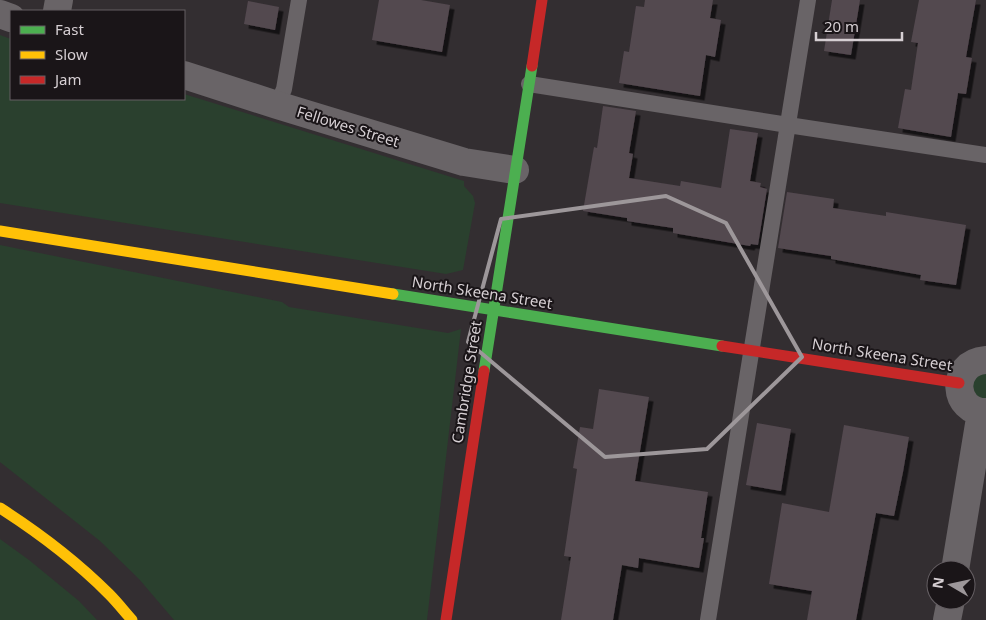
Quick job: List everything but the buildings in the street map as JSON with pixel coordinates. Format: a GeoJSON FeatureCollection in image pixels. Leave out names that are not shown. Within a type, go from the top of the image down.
{"type":"FeatureCollection","features":[{"type":"Feature","properties":{"kind":"main road","name":"Cambridge Street"},"geometry":{"type":"LineString","coordinates":[[446,620],[542,0]]}},
{"type":"Feature","properties":{"kind":"main road","name":"North Skeena Street"},"geometry":{"type":"LineString","coordinates":[[0,231],[959,382]]}},
{"type":"Feature","properties":{"kind":"main road"},"geometry":{"type":"LineString","coordinates":[[0,508],[63,553],[104,589],[132,620]]}},
{"type":"Feature","properties":{"kind":"street","name":"Fellowes Street"},"geometry":{"type":"LineString","coordinates":[[185,74],[277,105],[464,162],[515,170]]}},
{"type":"Feature","properties":{"kind":"street"},"geometry":{"type":"LineString","coordinates":[[957,560],[983,412],[973,410],[965,403],[960,393],[959,382],[963,373],[970,365],[986,360]]}},
{"type":"Feature","properties":{"kind":"lane"},"geometry":{"type":"LineString","coordinates":[[277,105],[284,89],[299,0]]}},
{"type":"Feature","properties":{"kind":"lane"},"geometry":{"type":"LineString","coordinates":[[708,620],[808,0]]}},
{"type":"Feature","properties":{"kind":"lane"},"geometry":{"type":"LineString","coordinates":[[529,84],[986,155]]}},
{"type":"Feature","properties":{"kind":"highlighted area"},"geometry":{"type":"Polygon","coordinates":[[[666,196],[726,223],[802,357],[707,449],[605,457],[468,342],[501,219],[666,196]]]}},
{"type":"Feature","properties":{"kind":"green space"},"geometry":{"type":"Polygon","coordinates":[[[0,35],[10,39],[10,100],[185,100],[185,94],[464,181],[464,186],[473,196],[475,203],[463,270],[446,274],[0,203],[0,35]]]}},
{"type":"Feature","properties":{"kind":"green space"},"geometry":{"type":"Polygon","coordinates":[[[0,245],[282,302],[289,307],[448,333],[461,329],[427,620],[174,620],[139,579],[100,541],[0,462],[0,245]]]}},
{"type":"Feature","properties":{"kind":"green space"},"geometry":{"type":"Polygon","coordinates":[[[986,368],[986,405],[979,403],[969,378],[986,368]]]}},
{"type":"Feature","properties":{"kind":"green space"},"geometry":{"type":"Polygon","coordinates":[[[0,539],[79,601],[97,620],[0,620],[0,539]]]}},
{"type":"Feature","properties":{"kind":"traffic: fast"},"geometry":{"type":"LineString","coordinates":[[484,371],[532,66]]}},
{"type":"Feature","properties":{"kind":"traffic: fast"},"geometry":{"type":"LineString","coordinates":[[393,294],[722,346]]}},
{"type":"Feature","properties":{"kind":"traffic: slow"},"geometry":{"type":"LineString","coordinates":[[0,231],[393,294]]}},
{"type":"Feature","properties":{"kind":"traffic: slow"},"geometry":{"type":"LineString","coordinates":[[0,508],[43,537],[70,559],[109,594],[132,620]]}},
{"type":"Feature","properties":{"kind":"traffic: jam"},"geometry":{"type":"LineString","coordinates":[[532,66],[542,0]]}},
{"type":"Feature","properties":{"kind":"traffic: jam"},"geometry":{"type":"LineString","coordinates":[[722,346],[959,383]]}},
{"type":"Feature","properties":{"kind":"traffic: jam"},"geometry":{"type":"LineString","coordinates":[[446,620],[484,371]]}}]}
